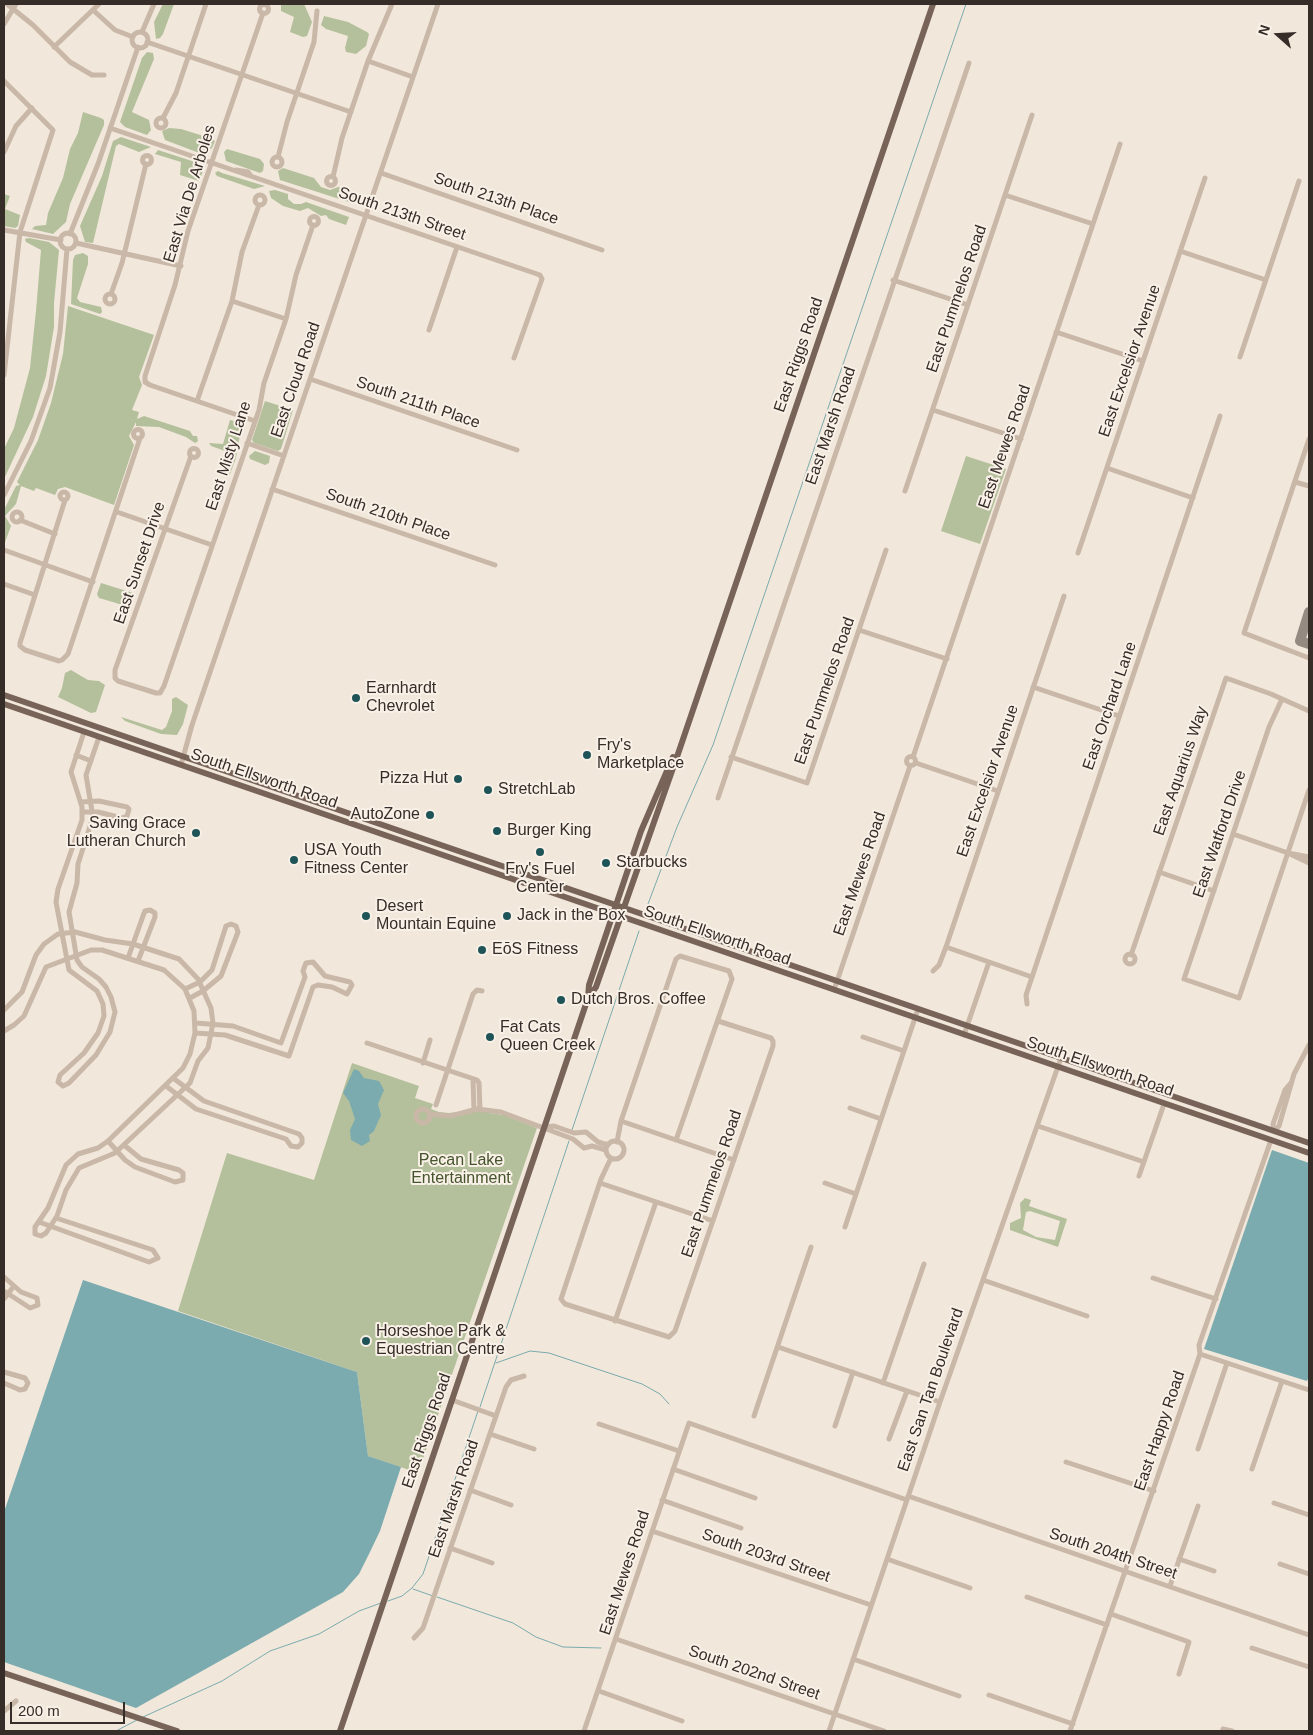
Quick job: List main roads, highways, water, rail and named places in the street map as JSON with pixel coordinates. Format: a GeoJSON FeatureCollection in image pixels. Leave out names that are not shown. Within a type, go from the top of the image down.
{"type":"FeatureCollection","features":[{"type":"Feature","properties":{"kind":"main road","name":"East Riggs Road"},"geometry":{"type":"LineString","coordinates":[[340,1731],[545,1127],[588,998],[589,985],[613,915],[620,905],[692,714],[932,4]]}},
{"type":"Feature","properties":{"kind":"main road","name":"South Ellsworth Road"},"geometry":{"type":"LineString","coordinates":[[4,695],[1309,1143]]}},
{"type":"Feature","properties":{"kind":"main road","name":"South Ellsworth Road"},"geometry":{"type":"LineString","coordinates":[[4,704],[620,918],[1309,1153]]}},
{"type":"Feature","properties":{"kind":"main road"},"geometry":{"type":"LineString","coordinates":[[84,732],[89,729],[103,733],[113,732]]}},
{"type":"Feature","properties":{"kind":"main road"},"geometry":{"type":"LineString","coordinates":[[308,809],[310,800]]}},
{"type":"Feature","properties":{"kind":"main road"},"geometry":{"type":"LineString","coordinates":[[401,841],[404,832]]}},
{"type":"Feature","properties":{"kind":"main road","name":"East Riggs Road"},"geometry":{"type":"LineString","coordinates":[[588,998],[596,987],[620,918],[620,905]]}},
{"type":"Feature","properties":{"kind":"main road"},"geometry":{"type":"LineString","coordinates":[[4,1673],[177,1731]]}},
{"type":"Feature","properties":{"kind":"water"},"geometry":{"type":"Polygon","coordinates":[[[354,1069],[359,1071],[364,1078],[379,1081],[384,1090],[378,1104],[381,1115],[374,1131],[369,1135],[370,1141],[362,1146],[351,1140],[350,1130],[355,1119],[349,1101],[343,1093],[354,1069]]]}},
{"type":"Feature","properties":{"kind":"water"},"geometry":{"type":"Polygon","coordinates":[[[1272,1150],[1309,1163],[1309,1376],[1307,1381],[1204,1349],[1272,1150]]]}},
{"type":"Feature","properties":{"kind":"water"},"geometry":{"type":"Polygon","coordinates":[[[83,1280],[357,1372],[368,1456],[401,1467],[380,1531],[359,1574],[343,1592],[136,1708],[4,1662],[4,1512],[83,1280]]]}},
{"type":"Feature","properties":{"kind":"waterway"},"geometry":{"type":"LineString","coordinates":[[648,904],[677,827],[713,745],[966,4]]}},
{"type":"Feature","properties":{"kind":"waterway"},"geometry":{"type":"LineString","coordinates":[[572,1130],[639,931]]}},
{"type":"Feature","properties":{"kind":"waterway"},"geometry":{"type":"LineString","coordinates":[[480,1407],[569,1141]]}},
{"type":"Feature","properties":{"kind":"waterway"},"geometry":{"type":"LineString","coordinates":[[496,1363],[530,1351],[549,1353],[642,1384],[660,1394],[669,1404]]}},
{"type":"Feature","properties":{"kind":"waterway"},"geometry":{"type":"LineString","coordinates":[[388,1601],[402,1596],[412,1588],[423,1574],[478,1411]]}},
{"type":"Feature","properties":{"kind":"waterway"},"geometry":{"type":"LineString","coordinates":[[413,1589],[433,1596]]}},
{"type":"Feature","properties":{"kind":"waterway"},"geometry":{"type":"LineString","coordinates":[[437,1597],[513,1623],[536,1637],[563,1647],[601,1648]]}},
{"type":"Feature","properties":{"kind":"waterway"},"geometry":{"type":"LineString","coordinates":[[143,1717],[222,1681],[270,1651],[319,1634],[359,1611],[381,1603]]}},
{"type":"Feature","properties":{"kind":"waterway"},"geometry":{"type":"LineString","coordinates":[[116,1731],[137,1720]]}},
{"type":"Feature","properties":{"kind":"place","name":"Earnhardt Chevrolet"},"geometry":{"type":"Point","coordinates":[356,698]}},
{"type":"Feature","properties":{"kind":"place","name":"Fry's Marketplace"},"geometry":{"type":"Point","coordinates":[587,755]}},
{"type":"Feature","properties":{"kind":"place","name":"Pizza Hut"},"geometry":{"type":"Point","coordinates":[458,779]}},
{"type":"Feature","properties":{"kind":"place","name":"StretchLab"},"geometry":{"type":"Point","coordinates":[488,790]}},
{"type":"Feature","properties":{"kind":"place","name":"AutoZone"},"geometry":{"type":"Point","coordinates":[430,815]}},
{"type":"Feature","properties":{"kind":"place","name":"Burger King"},"geometry":{"type":"Point","coordinates":[497,831]}},
{"type":"Feature","properties":{"kind":"place","name":"Saving Grace Lutheran Church"},"geometry":{"type":"Point","coordinates":[196,833]}},
{"type":"Feature","properties":{"kind":"place","name":"Fry's Fuel Center"},"geometry":{"type":"Point","coordinates":[540,852]}},
{"type":"Feature","properties":{"kind":"place","name":"USA Youth Fitness Center"},"geometry":{"type":"Point","coordinates":[294,860]}},
{"type":"Feature","properties":{"kind":"place","name":"Starbucks"},"geometry":{"type":"Point","coordinates":[606,863]}},
{"type":"Feature","properties":{"kind":"place","name":"Desert Mountain Equine"},"geometry":{"type":"Point","coordinates":[366,916]}},
{"type":"Feature","properties":{"kind":"place","name":"Jack in the Box"},"geometry":{"type":"Point","coordinates":[507,916]}},
{"type":"Feature","properties":{"kind":"place","name":"EōS Fitness"},"geometry":{"type":"Point","coordinates":[482,950]}},
{"type":"Feature","properties":{"kind":"place","name":"Dutch Bros. Coffee"},"geometry":{"type":"Point","coordinates":[561,1000]}},
{"type":"Feature","properties":{"kind":"place","name":"Fat Cats Queen Creek"},"geometry":{"type":"Point","coordinates":[490,1037]}},
{"type":"Feature","properties":{"kind":"place","name":"Horseshoe Park & Equestrian Centre"},"geometry":{"type":"Point","coordinates":[366,1341]}},
{"type":"Feature","properties":{"kind":"park label","name":"Pecan Lake Entertainment"},"geometry":{"type":"Point","coordinates":[461,1170]}}]}
